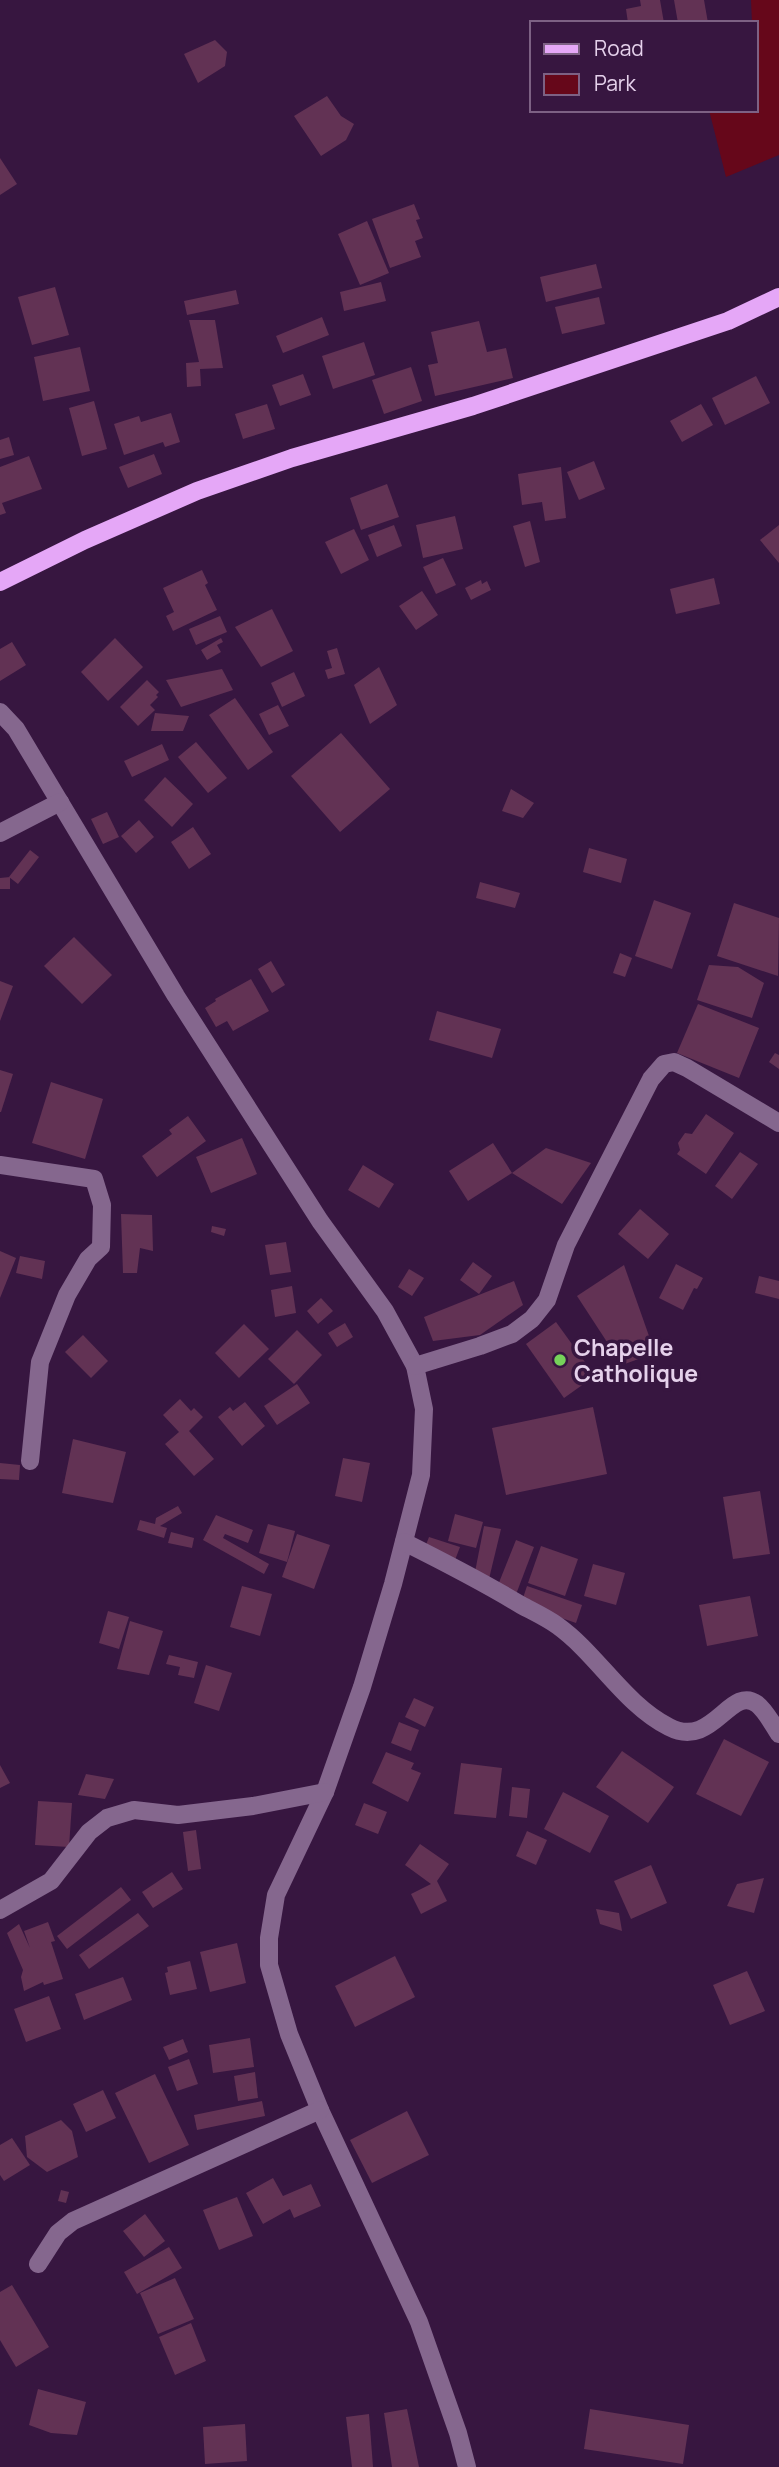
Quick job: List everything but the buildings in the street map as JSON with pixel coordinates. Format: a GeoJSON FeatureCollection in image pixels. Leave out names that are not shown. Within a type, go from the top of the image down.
{"type":"FeatureCollection","features":[{"type":"Feature","properties":{"kind":"main road"},"geometry":{"type":"LineString","coordinates":[[0,582],[85,540],[197,491],[292,458],[512,394],[728,321],[779,297]]}},
{"type":"Feature","properties":{"kind":"street"},"geometry":{"type":"LineString","coordinates":[[0,712],[16,729],[176,996],[320,1221],[386,1311],[415,1366],[424,1409],[421,1475],[362,1687],[325,1792],[276,1895],[269,1938],[269,1965],[278,2001],[320,2110],[419,2322],[458,2433],[467,2467]]}},
{"type":"Feature","properties":{"kind":"street"},"geometry":{"type":"LineString","coordinates":[[0,833],[60,802]]}},
{"type":"Feature","properties":{"kind":"street"},"geometry":{"type":"LineString","coordinates":[[415,1366],[512,1334],[532,1319],[547,1300],[566,1245],[651,1079],[664,1063],[674,1062],[687,1068],[779,1123]]}},
{"type":"Feature","properties":{"kind":"street"},"geometry":{"type":"LineString","coordinates":[[0,1165],[94,1179],[102,1205],[101,1247],[88,1259],[68,1295],[40,1362],[30,1461]]}},
{"type":"Feature","properties":{"kind":"street"},"geometry":{"type":"LineString","coordinates":[[404,1542],[477,1579],[559,1627],[647,1713],[671,1728],[692,1731],[707,1728],[739,1700],[748,1699],[759,1706],[779,1734]]}},
{"type":"Feature","properties":{"kind":"street"},"geometry":{"type":"LineString","coordinates":[[0,1910],[51,1881],[89,1832],[107,1818],[134,1810],[178,1815],[253,1806],[325,1792]]}},
{"type":"Feature","properties":{"kind":"street"},"geometry":{"type":"LineString","coordinates":[[38,2263],[58,2233],[73,2221],[320,2110]]}},
{"type":"Feature","properties":{"kind":"green space"},"geometry":{"type":"Polygon","coordinates":[[[751,0],[779,0],[779,155],[726,177],[710,112],[758,112],[758,21],[752,21],[751,0]]]}},
{"type":"Feature","properties":{"kind":"place","name":"Chapelle Catholique"},"geometry":{"type":"Point","coordinates":[560,1360]}}]}
